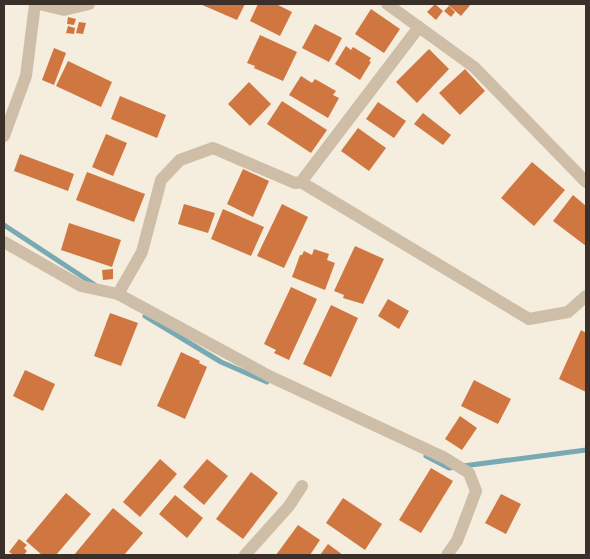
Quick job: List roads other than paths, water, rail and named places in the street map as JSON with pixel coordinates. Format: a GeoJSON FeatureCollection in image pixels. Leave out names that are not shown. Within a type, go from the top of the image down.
{"type":"FeatureCollection","features":[{"type":"Feature","properties":{"kind":"street"},"geometry":{"type":"LineString","coordinates":[[4,136],[26,76],[37,4],[64,10],[89,4]]}},
{"type":"Feature","properties":{"kind":"street"},"geometry":{"type":"LineString","coordinates":[[387,4],[474,67],[586,182]]}},
{"type":"Feature","properties":{"kind":"street"},"geometry":{"type":"LineString","coordinates":[[301,182],[419,27]]}},
{"type":"Feature","properties":{"kind":"street"},"geometry":{"type":"LineString","coordinates":[[118,294],[142,252],[161,180],[180,160],[213,148],[295,183],[301,182],[528,319],[568,312],[586,296]]}},
{"type":"Feature","properties":{"kind":"street"},"geometry":{"type":"LineString","coordinates":[[4,242],[81,286],[118,294],[270,376],[445,458],[469,473],[476,491],[456,541],[447,555]]}},
{"type":"Feature","properties":{"kind":"street"},"geometry":{"type":"LineString","coordinates":[[245,555],[289,506],[302,486]]}},
{"type":"Feature","properties":{"kind":"waterway"},"geometry":{"type":"LineString","coordinates":[[4,225],[95,285]]}},
{"type":"Feature","properties":{"kind":"waterway"},"geometry":{"type":"LineString","coordinates":[[145,316],[221,362],[267,382]]}},
{"type":"Feature","properties":{"kind":"waterway"},"geometry":{"type":"LineString","coordinates":[[463,466],[586,450]]}},
{"type":"Feature","properties":{"kind":"waterway"},"geometry":{"type":"LineString","coordinates":[[426,456],[449,468],[455,467]]}}]}
